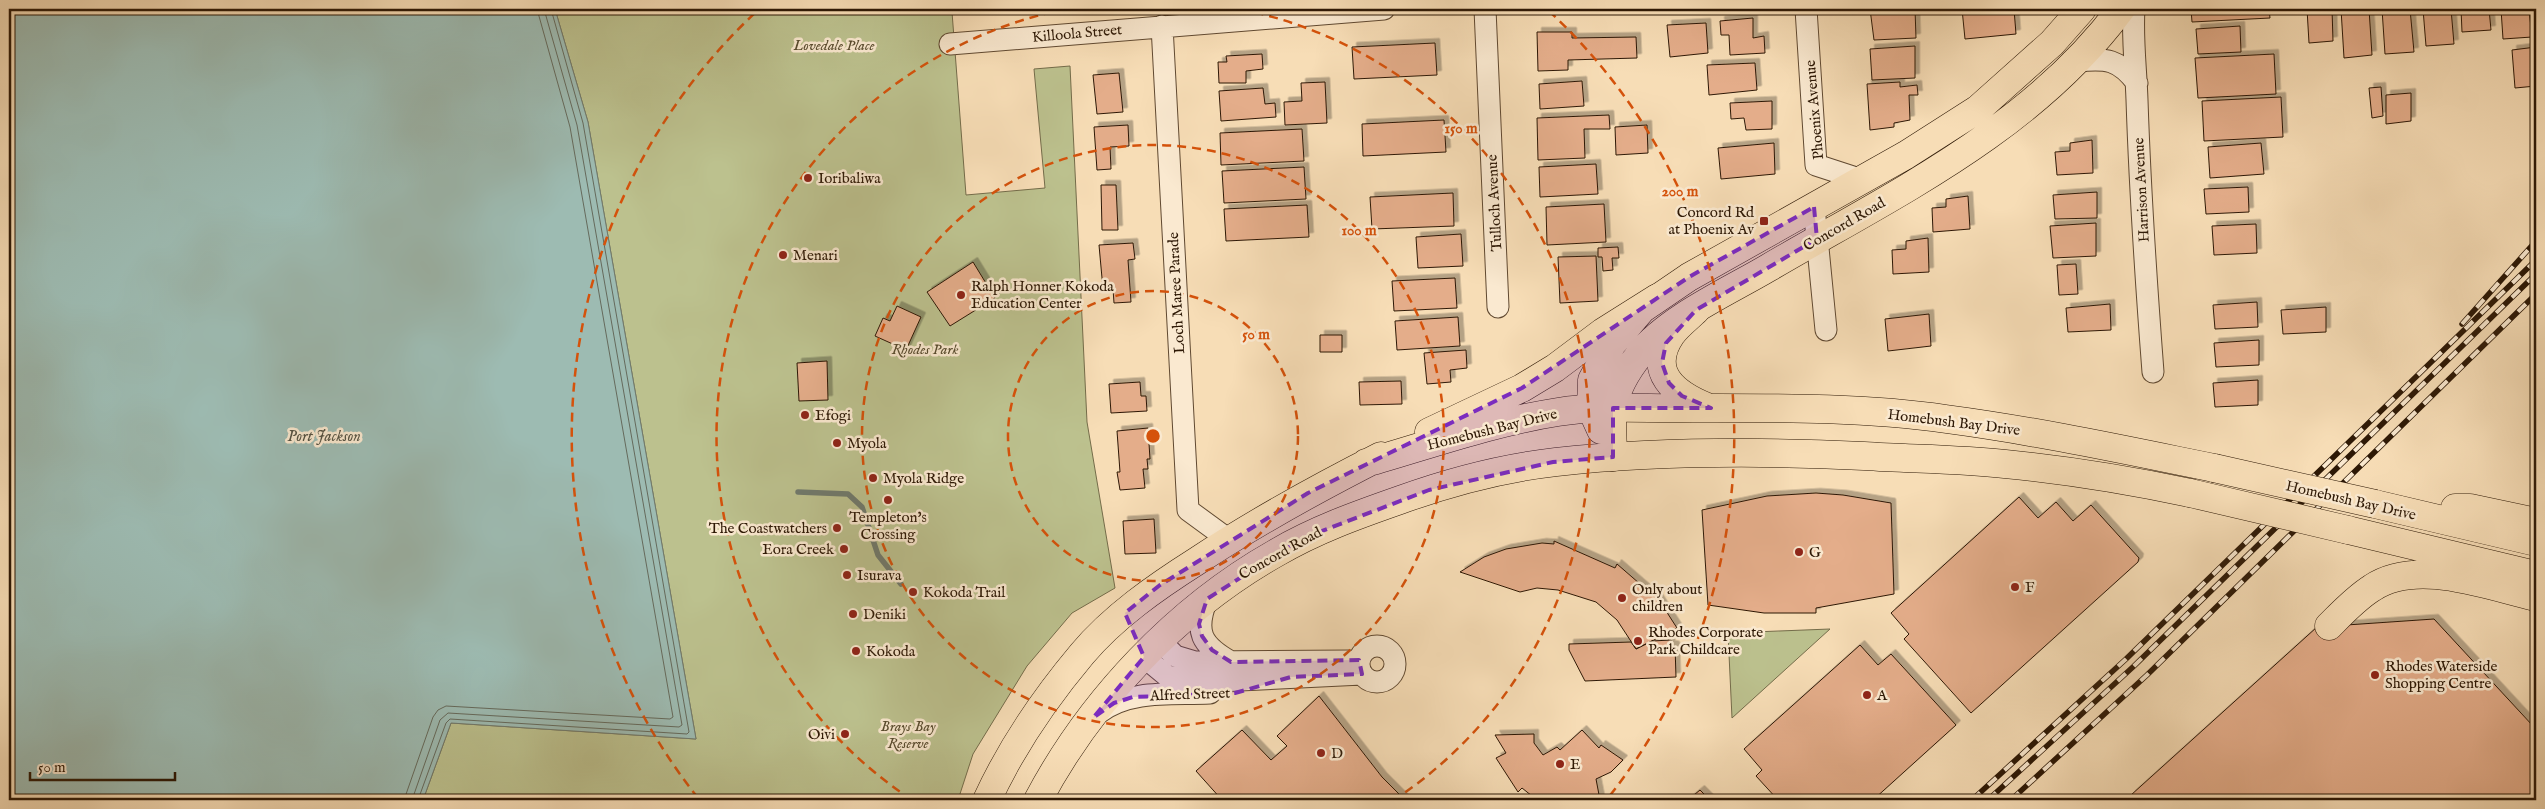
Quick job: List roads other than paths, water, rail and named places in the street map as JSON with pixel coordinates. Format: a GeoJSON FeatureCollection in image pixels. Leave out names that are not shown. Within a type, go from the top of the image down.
{"type":"FeatureCollection","features":[{"type":"Feature","properties":{"kind":"main road","name":"Concord Road"},"geometry":{"type":"LineString","coordinates":[[1038,800],[1059,765],[1092,718],[1152,649],[1207,599],[1240,575],[1301,539],[1353,516],[1420,492],[1482,476],[1552,462],[1613,457],[1602,408],[1591,388],[1601,361],[1632,318],[1657,298],[1906,155],[1978,109],[2052,43],[2082,9]]}},
{"type":"Feature","properties":{"kind":"main road","name":"Concord Road"},"geometry":{"type":"LineString","coordinates":[[1602,408],[1640,353],[1666,329],[1817,239],[1931,175],[1979,144],[2034,101],[2078,61],[2121,9]]}},
{"type":"Feature","properties":{"kind":"main road"},"geometry":{"type":"LineString","coordinates":[[987,800],[1021,736],[1083,653],[1126,613],[1160,585],[1308,492],[1522,388],[1555,368],[1603,332],[1657,298]]}},
{"type":"Feature","properties":{"kind":"main road"},"geometry":{"type":"LineString","coordinates":[[1696,310],[1671,335],[1664,350],[1663,370],[1669,383],[1682,396],[1711,408]]}},
{"type":"Feature","properties":{"kind":"main road","name":"Homebush Bay Drive"},"geometry":{"type":"LineString","coordinates":[[1366,463],[1514,420],[1558,412],[1602,408],[1711,408],[1880,412],[1945,418],[2082,440],[2375,504],[2536,542]]}},
{"type":"Feature","properties":{"kind":"main road","name":"Homebush Bay Drive"},"geometry":{"type":"LineString","coordinates":[[1613,457],[1811,454],[2003,464],[2085,474],[2190,493],[2536,575]]}},
{"type":"Feature","properties":{"kind":"main road"},"geometry":{"type":"LineString","coordinates":[[2416,515],[2451,508],[2470,508],[2536,522]]}},
{"type":"Feature","properties":{"kind":"main road"},"geometry":{"type":"LineString","coordinates":[[2328,626],[2372,588],[2391,579],[2424,573],[2536,597]]}},
{"type":"Feature","properties":{"kind":"main road"},"geometry":{"type":"LineString","coordinates":[[1126,613],[1152,649]]}},
{"type":"Feature","properties":{"kind":"street","name":"Killoola Street"},"geometry":{"type":"LineString","coordinates":[[950,44],[1162,26],[1257,13],[1384,9]]}},
{"type":"Feature","properties":{"kind":"street","name":"Tulloch Avenue"},"geometry":{"type":"LineString","coordinates":[[1485,9],[1498,307]]}},
{"type":"Feature","properties":{"kind":"street","name":"Phoenix Avenue"},"geometry":{"type":"LineString","coordinates":[[1806,9],[1816,165],[1862,180]]}},
{"type":"Feature","properties":{"kind":"street","name":"Harrison Avenue"},"geometry":{"type":"LineString","coordinates":[[2134,9],[2132,33],[2137,83],[2140,194],[2153,372]]}},
{"type":"Feature","properties":{"kind":"street","name":"Loch Maree Parade"},"geometry":{"type":"LineString","coordinates":[[1162,26],[1188,510],[1229,540]]}},
{"type":"Feature","properties":{"kind":"street"},"geometry":{"type":"LineString","coordinates":[[2078,61],[2097,59],[2116,63],[2126,69],[2137,83]]}},
{"type":"Feature","properties":{"kind":"street"},"geometry":{"type":"LineString","coordinates":[[1814,207],[1826,330]]}},
{"type":"Feature","properties":{"kind":"street","name":"Alfred Street"},"geometry":{"type":"LineString","coordinates":[[1207,599],[1200,618],[1202,636],[1212,650],[1231,662]]}},
{"type":"Feature","properties":{"kind":"street","name":"Alfred Street"},"geometry":{"type":"LineString","coordinates":[[1152,649],[1183,660],[1212,663],[1231,662],[1361,667],[1290,677],[1198,682],[1167,676],[1152,649]]}},
{"type":"Feature","properties":{"kind":"street","name":"Alfred Street"},"geometry":{"type":"LineString","coordinates":[[1092,718],[1125,698],[1148,695],[1235,693],[1290,677]]}},
{"type":"Feature","properties":{"kind":"water","name":"Port Jackson"},"geometry":{"type":"Polygon","coordinates":[[[9,9],[555,9],[588,122],[696,739],[451,723],[423,800],[9,800],[9,9]]]}},
{"type":"Feature","properties":{"kind":"waterway"},"geometry":{"type":"LineString","coordinates":[[798,492],[848,494],[862,507],[878,555],[901,584]]}},
{"type":"Feature","properties":{"kind":"railway"},"geometry":{"type":"LineString","coordinates":[[2462,324],[2536,241]]}},
{"type":"Feature","properties":{"kind":"railway"},"geometry":{"type":"LineString","coordinates":[[1972,800],[2126,659],[2536,260]]}},
{"type":"Feature","properties":{"kind":"railway"},"geometry":{"type":"LineString","coordinates":[[1988,800],[2134,666],[2536,274]]}},
{"type":"Feature","properties":{"kind":"railway"},"geometry":{"type":"LineString","coordinates":[[2011,800],[2147,675],[2536,294]]}},
{"type":"Feature","properties":{"kind":"place","name":"Ioribaliwa"},"geometry":{"type":"Point","coordinates":[808,178]}},
{"type":"Feature","properties":{"kind":"place","name":"Concord Rd at Phoenix Av"},"geometry":{"type":"Point","coordinates":[1764,221]}},
{"type":"Feature","properties":{"kind":"place","name":"Menari"},"geometry":{"type":"Point","coordinates":[783,255]}},
{"type":"Feature","properties":{"kind":"place","name":"Ralph Honner Kokoda Education Center"},"geometry":{"type":"Point","coordinates":[961,295]}},
{"type":"Feature","properties":{"kind":"place","name":"Efogi"},"geometry":{"type":"Point","coordinates":[805,415]}},
{"type":"Feature","properties":{"kind":"place","name":"Myola"},"geometry":{"type":"Point","coordinates":[837,443]}},
{"type":"Feature","properties":{"kind":"place","name":"Myola Ridge"},"geometry":{"type":"Point","coordinates":[873,478]}},
{"type":"Feature","properties":{"kind":"place","name":"Templeton's Crossing"},"geometry":{"type":"Point","coordinates":[888,500]}},
{"type":"Feature","properties":{"kind":"place","name":"The Coastwatchers"},"geometry":{"type":"Point","coordinates":[837,528]}},
{"type":"Feature","properties":{"kind":"place","name":"Eora Creek"},"geometry":{"type":"Point","coordinates":[844,549]}},
{"type":"Feature","properties":{"kind":"place","name":"G"},"geometry":{"type":"Point","coordinates":[1799,552]}},
{"type":"Feature","properties":{"kind":"place","name":"Isurava"},"geometry":{"type":"Point","coordinates":[847,575]}},
{"type":"Feature","properties":{"kind":"place","name":"F"},"geometry":{"type":"Point","coordinates":[2015,587]}},
{"type":"Feature","properties":{"kind":"place","name":"Kokoda Trail"},"geometry":{"type":"Point","coordinates":[913,592]}},
{"type":"Feature","properties":{"kind":"place","name":"Only about children"},"geometry":{"type":"Point","coordinates":[1622,598]}},
{"type":"Feature","properties":{"kind":"place","name":"Deniki"},"geometry":{"type":"Point","coordinates":[853,614]}},
{"type":"Feature","properties":{"kind":"place","name":"Rhodes Corporate Park Childcare"},"geometry":{"type":"Point","coordinates":[1638,641]}},
{"type":"Feature","properties":{"kind":"place","name":"Kokoda"},"geometry":{"type":"Point","coordinates":[856,651]}},
{"type":"Feature","properties":{"kind":"place","name":"Rhodes Waterside Shopping Centre"},"geometry":{"type":"Point","coordinates":[2375,675]}},
{"type":"Feature","properties":{"kind":"place","name":"A"},"geometry":{"type":"Point","coordinates":[1867,695]}},
{"type":"Feature","properties":{"kind":"place","name":"Oivi"},"geometry":{"type":"Point","coordinates":[845,734]}},
{"type":"Feature","properties":{"kind":"place","name":"D"},"geometry":{"type":"Point","coordinates":[1321,753]}},
{"type":"Feature","properties":{"kind":"place","name":"E"},"geometry":{"type":"Point","coordinates":[1560,764]}},
{"type":"Feature","properties":{"kind":"park label","name":"Lovedale Place"},"geometry":{"type":"Point","coordinates":[834,45]}},
{"type":"Feature","properties":{"kind":"park label","name":"Rhodes Park"},"geometry":{"type":"Point","coordinates":[925,349]}},
{"type":"Feature","properties":{"kind":"park label","name":"Brays Bay Reserve"},"geometry":{"type":"Point","coordinates":[908,734]}}]}
